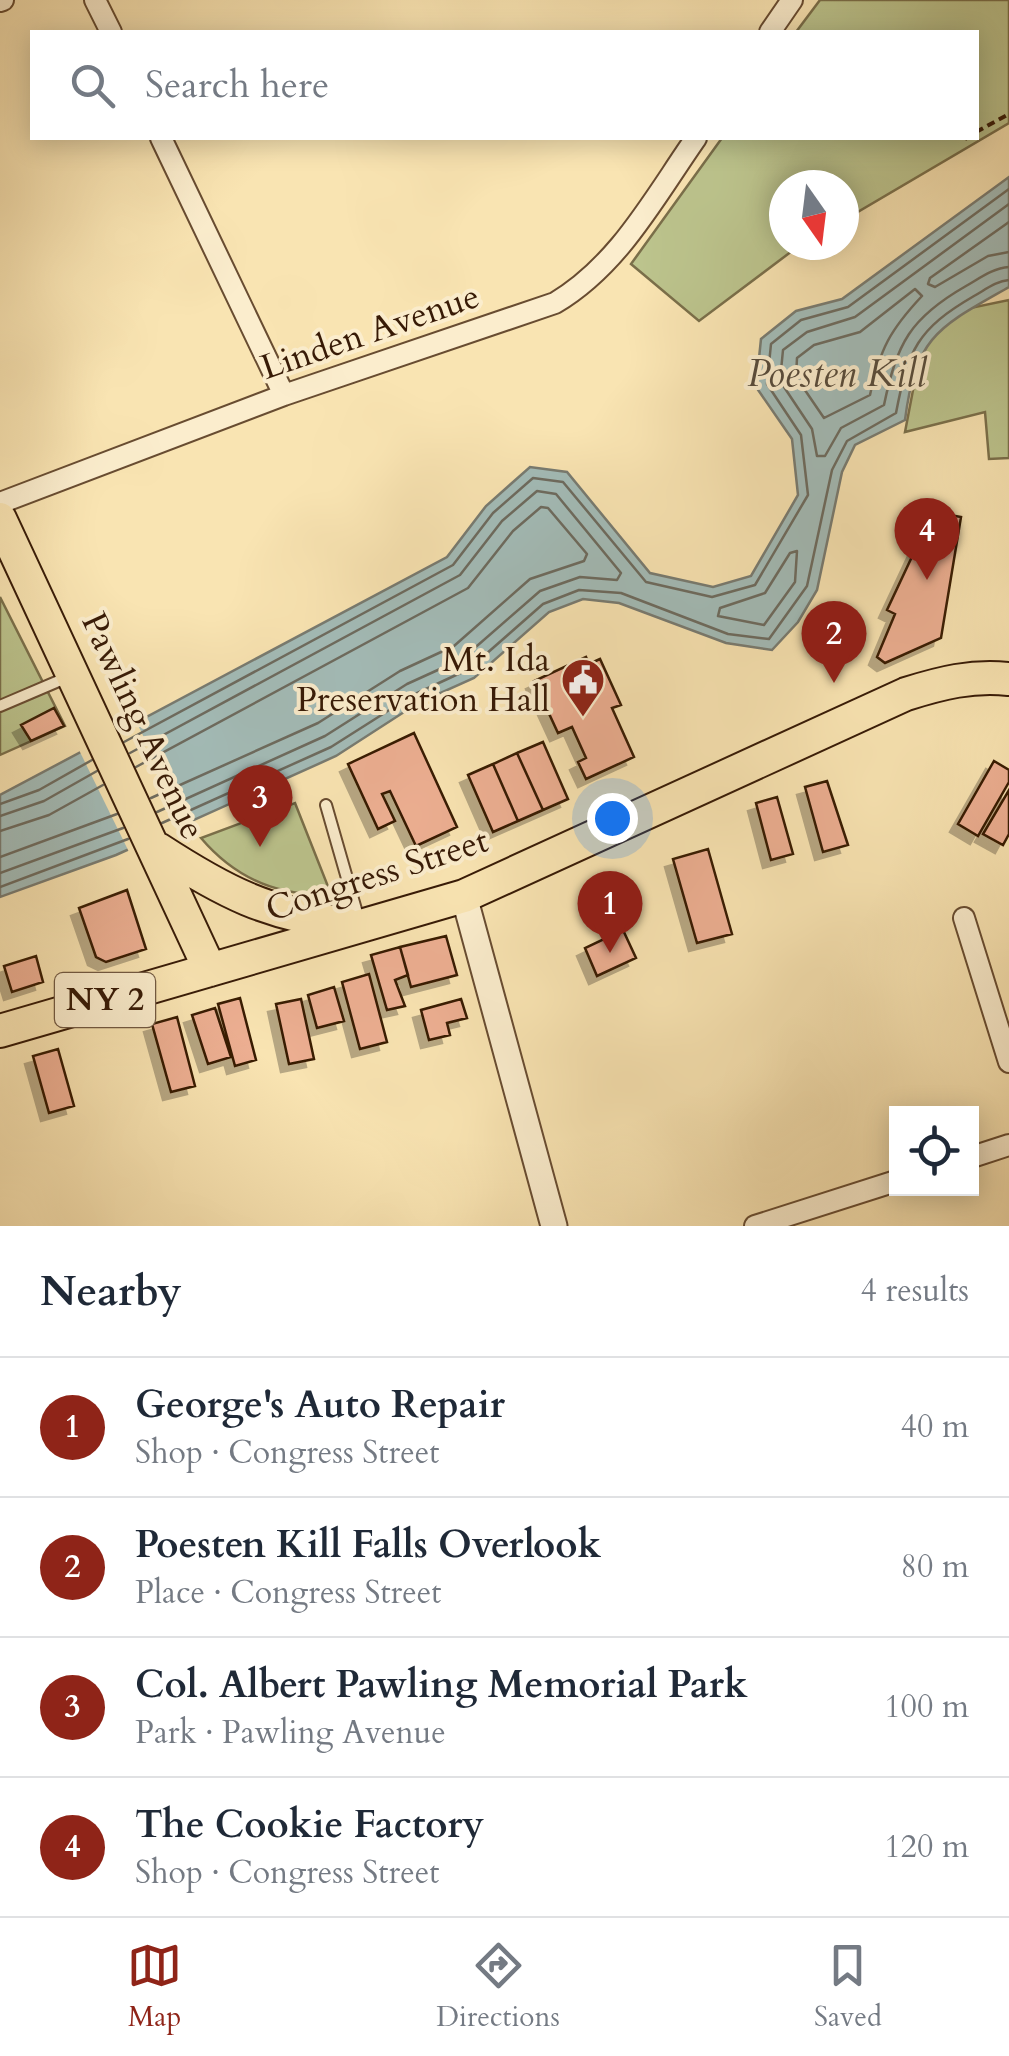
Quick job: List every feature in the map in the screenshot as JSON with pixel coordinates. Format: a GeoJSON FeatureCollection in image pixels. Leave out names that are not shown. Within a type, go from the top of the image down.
{"type":"FeatureCollection","features":[{"type":"Feature","properties":{"kind":"main road","name":"Pawling Avenue"},"geometry":{"type":"LineString","coordinates":[[0,519],[157,849],[210,970]]}},
{"type":"Feature","properties":{"kind":"main road","name":"Congress Street"},"geometry":{"type":"LineString","coordinates":[[210,970],[464,896],[906,694],[948,681],[984,676],[1009,679]]}},
{"type":"Feature","properties":{"kind":"main road"},"geometry":{"type":"LineString","coordinates":[[157,849],[250,904],[293,917],[360,926]]}},
{"type":"Feature","properties":{"kind":"main road","name":"NY 2"},"geometry":{"type":"LineString","coordinates":[[0,1031],[210,970]]}},
{"type":"Feature","properties":{"kind":"street"},"geometry":{"type":"LineString","coordinates":[[95,0],[110,30]]}},
{"type":"Feature","properties":{"kind":"street"},"geometry":{"type":"LineString","coordinates":[[771,30],[792,0]]}},
{"type":"Feature","properties":{"kind":"street"},"geometry":{"type":"LineString","coordinates":[[162,140],[284,395]]}},
{"type":"Feature","properties":{"kind":"street","name":"Linden Avenue"},"geometry":{"type":"LineString","coordinates":[[0,503],[284,395],[556,304],[588,283],[614,256],[695,140]]}},
{"type":"Feature","properties":{"kind":"street"},"geometry":{"type":"LineString","coordinates":[[464,896],[554,1226]]}},
{"type":"Feature","properties":{"kind":"street"},"geometry":{"type":"LineString","coordinates":[[964,918],[1009,1062]]}},
{"type":"Feature","properties":{"kind":"street"},"geometry":{"type":"LineString","coordinates":[[979,1155],[1009,1145]]}},
{"type":"Feature","properties":{"kind":"street"},"geometry":{"type":"LineString","coordinates":[[755,1226],[889,1183]]}},
{"type":"Feature","properties":{"kind":"lane"},"geometry":{"type":"LineString","coordinates":[[0,706],[74,674]]}},
{"type":"Feature","properties":{"kind":"lane"},"geometry":{"type":"LineString","coordinates":[[326,806],[360,926]]}},
{"type":"Feature","properties":{"kind":"path"},"geometry":{"type":"LineString","coordinates":[[979,130],[1009,114]]}},
{"type":"Feature","properties":{"kind":"green space"},"geometry":{"type":"Polygon","coordinates":[[[820,0],[1009,0],[1009,123],[859,211],[859,170],[769,170],[769,260],[780,260],[699,321],[631,264],[721,140],[979,140],[979,30],[798,30],[820,0]]]}},
{"type":"Feature","properties":{"kind":"green space"},"geometry":{"type":"Polygon","coordinates":[[[1009,300],[1009,458],[989,459],[985,412],[905,432],[927,317],[1009,300]]]}},
{"type":"Feature","properties":{"kind":"green space"},"geometry":{"type":"Polygon","coordinates":[[[0,597],[65,726],[0,755],[0,597]]]}},
{"type":"Feature","properties":{"kind":"green space"},"geometry":{"type":"Polygon","coordinates":[[[295,803],[331,894],[294,892],[259,882],[228,864],[201,838],[295,803]]]}},
{"type":"Feature","properties":{"kind":"water","name":"Poesten Kill"},"geometry":{"type":"Polygon","coordinates":[[[1009,177],[1009,287],[948,324],[924,351],[905,420],[855,445],[842,472],[817,590],[798,622],[772,650],[726,643],[619,603],[583,599],[549,612],[474,678],[418,703],[336,756],[116,855],[0,897],[0,795],[447,557],[486,506],[530,467],[567,472],[650,573],[713,587],[751,576],[798,495],[792,439],[756,387],[761,339],[796,311],[842,299],[1009,177]]]}},
{"type":"Feature","properties":{"kind":"pier"},"geometry":{"type":"Polygon","coordinates":[[[135,719],[188,828],[130,854],[79,750],[135,719]]]}},
{"type":"Feature","properties":{"kind":"building"},"geometry":{"type":"Polygon","coordinates":[[[933,512],[961,517],[941,638],[885,663],[877,657],[895,614],[887,610],[933,512]]]}},
{"type":"Feature","properties":{"kind":"building","name":"Mt. Ida Preservation Hall"},"geometry":{"type":"Polygon","coordinates":[[[586,657],[589,664],[600,659],[621,705],[612,708],[634,757],[586,779],[578,762],[586,758],[572,727],[558,733],[534,681],[586,657]]]}},
{"type":"Feature","properties":{"kind":"building"},"geometry":{"type":"Polygon","coordinates":[[[54,708],[64,726],[31,741],[21,725],[54,708]]]}},
{"type":"Feature","properties":{"kind":"building"},"geometry":{"type":"Polygon","coordinates":[[[414,733],[457,827],[416,846],[390,791],[382,794],[395,821],[378,829],[348,764],[414,733]]]}},
{"type":"Feature","properties":{"kind":"building"},"geometry":{"type":"Polygon","coordinates":[[[543,742],[568,799],[543,810],[517,753],[543,742]]]}},
{"type":"Feature","properties":{"kind":"building"},"geometry":{"type":"Polygon","coordinates":[[[517,753],[543,810],[518,821],[493,764],[517,753]]]}},
{"type":"Feature","properties":{"kind":"building"},"geometry":{"type":"Polygon","coordinates":[[[994,761],[1009,770],[1009,782],[978,836],[958,824],[994,761]]]}},
{"type":"Feature","properties":{"kind":"building"},"geometry":{"type":"Polygon","coordinates":[[[493,764],[518,821],[493,832],[468,775],[493,764]]]}},
{"type":"Feature","properties":{"kind":"building"},"geometry":{"type":"Polygon","coordinates":[[[827,781],[848,845],[823,852],[805,787],[827,781]]]}},
{"type":"Feature","properties":{"kind":"building"},"geometry":{"type":"Polygon","coordinates":[[[1009,790],[1009,834],[1003,845],[983,834],[1009,790]]]}},
{"type":"Feature","properties":{"kind":"building"},"geometry":{"type":"Polygon","coordinates":[[[777,797],[793,854],[771,860],[756,803],[777,797]]]}},
{"type":"Feature","properties":{"kind":"building"},"geometry":{"type":"Polygon","coordinates":[[[708,849],[732,934],[697,943],[673,859],[708,849]]]}},
{"type":"Feature","properties":{"kind":"building"},"geometry":{"type":"Polygon","coordinates":[[[127,890],[146,949],[106,962],[96,957],[79,908],[127,890]]]}},
{"type":"Feature","properties":{"kind":"building"},"geometry":{"type":"Polygon","coordinates":[[[623,930],[636,958],[597,976],[585,948],[623,930]]]}},
{"type":"Feature","properties":{"kind":"building"},"geometry":{"type":"Polygon","coordinates":[[[446,936],[457,975],[411,987],[400,947],[446,936]]]}},
{"type":"Feature","properties":{"kind":"building"},"geometry":{"type":"Polygon","coordinates":[[[400,947],[408,975],[395,980],[405,1006],[387,1010],[371,955],[400,947]]]}},
{"type":"Feature","properties":{"kind":"building"},"geometry":{"type":"Polygon","coordinates":[[[36,956],[43,982],[12,992],[4,966],[36,956]]]}},
{"type":"Feature","properties":{"kind":"building"},"geometry":{"type":"Polygon","coordinates":[[[369,974],[387,1042],[360,1049],[342,982],[369,974]]]}},
{"type":"Feature","properties":{"kind":"building"},"geometry":{"type":"Polygon","coordinates":[[[334,987],[344,1021],[317,1028],[308,995],[334,987]]]}},
{"type":"Feature","properties":{"kind":"building"},"geometry":{"type":"Polygon","coordinates":[[[240,998],[256,1060],[235,1066],[218,1004],[240,998]]]}},
{"type":"Feature","properties":{"kind":"building"},"geometry":{"type":"Polygon","coordinates":[[[301,999],[314,1059],[289,1064],[276,1004],[301,999]]]}},
{"type":"Feature","properties":{"kind":"building"},"geometry":{"type":"Polygon","coordinates":[[[461,999],[467,1018],[447,1023],[450,1035],[429,1040],[421,1010],[461,999]]]}},
{"type":"Feature","properties":{"kind":"building"},"geometry":{"type":"Polygon","coordinates":[[[215,1008],[231,1057],[208,1064],[192,1015],[215,1008]]]}},
{"type":"Feature","properties":{"kind":"building"},"geometry":{"type":"Polygon","coordinates":[[[177,1017],[195,1086],[171,1092],[152,1024],[177,1017]]]}},
{"type":"Feature","properties":{"kind":"building"},"geometry":{"type":"Polygon","coordinates":[[[58,1049],[74,1106],[49,1113],[33,1056],[58,1049]]]}},
{"type":"Feature","properties":{"kind":"place","name":"The Cookie Factory"},"geometry":{"type":"Point","coordinates":[927,580]}},
{"type":"Feature","properties":{"kind":"place","name":"Poesten Kill Falls Overlook"},"geometry":{"type":"Point","coordinates":[834,683]}},
{"type":"Feature","properties":{"kind":"place","name":"Mt. Ida Preservation Hall"},"geometry":{"type":"Point","coordinates":[583,718]}},
{"type":"Feature","properties":{"kind":"place","name":"Col. Albert Pawling Memorial Park"},"geometry":{"type":"Point","coordinates":[260,847]}},
{"type":"Feature","properties":{"kind":"place","name":"George's Auto Repair"},"geometry":{"type":"Point","coordinates":[610,953]}}]}
